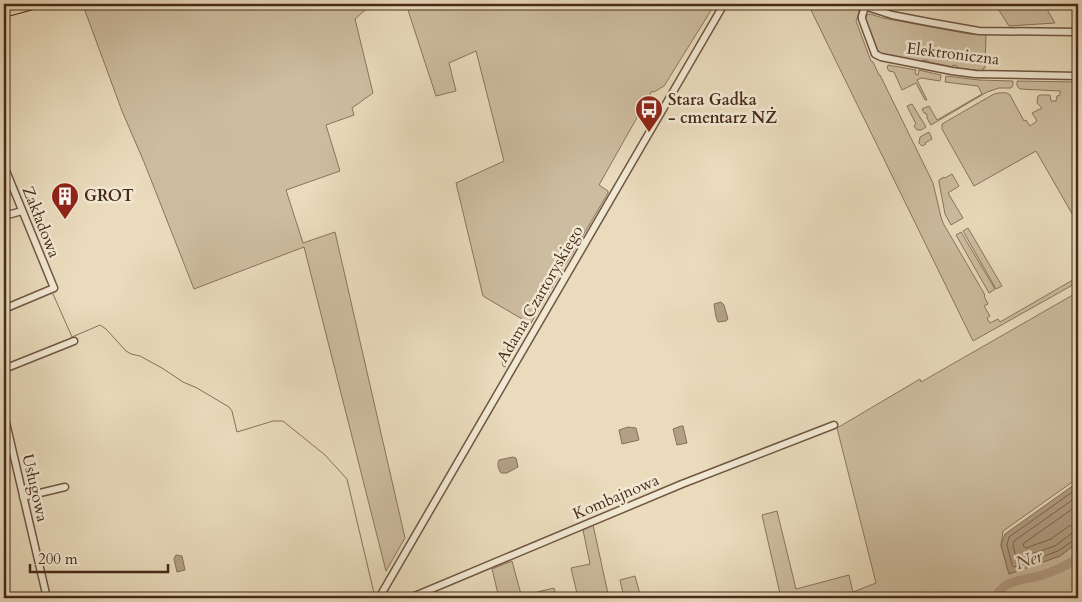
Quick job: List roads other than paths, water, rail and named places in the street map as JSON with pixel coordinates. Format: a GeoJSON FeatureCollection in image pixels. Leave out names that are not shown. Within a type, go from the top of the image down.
{"type":"FeatureCollection","features":[{"type":"Feature","properties":{"kind":"main road"},"geometry":{"type":"LineString","coordinates":[[4,5],[9,4]]}},
{"type":"Feature","properties":{"kind":"main road"},"geometry":{"type":"LineString","coordinates":[[4,13],[37,4]]}},
{"type":"Feature","properties":{"kind":"street","name":"Adama Czartoryskiego"},"geometry":{"type":"LineString","coordinates":[[379,598],[724,4]]}},
{"type":"Feature","properties":{"kind":"street"},"geometry":{"type":"LineString","coordinates":[[858,4],[892,15],[979,30],[1078,32]]}},
{"type":"Feature","properties":{"kind":"street","name":"Elektroniczna"},"geometry":{"type":"LineString","coordinates":[[865,7],[862,19],[875,54],[881,57],[975,74],[1078,76]]}},
{"type":"Feature","properties":{"kind":"street","name":"Zakładowa"},"geometry":{"type":"LineString","coordinates":[[4,166],[54,288],[4,309]]}},
{"type":"Feature","properties":{"kind":"street"},"geometry":{"type":"LineString","coordinates":[[4,216],[22,211]]}},
{"type":"Feature","properties":{"kind":"street"},"geometry":{"type":"LineString","coordinates":[[4,369],[74,341]]}},
{"type":"Feature","properties":{"kind":"street","name":"Usługowa"},"geometry":{"type":"LineString","coordinates":[[4,414],[47,598]]}},
{"type":"Feature","properties":{"kind":"street","name":"Kombajnowa"},"geometry":{"type":"LineString","coordinates":[[410,598],[682,484],[834,425]]}},
{"type":"Feature","properties":{"kind":"street"},"geometry":{"type":"LineString","coordinates":[[23,497],[65,487]]}},
{"type":"Feature","properties":{"kind":"water"},"geometry":{"type":"Polygon","coordinates":[[[721,302],[724,305],[728,319],[718,322],[714,304],[721,302]]]}},
{"type":"Feature","properties":{"kind":"water"},"geometry":{"type":"Polygon","coordinates":[[[683,426],[687,443],[677,445],[673,429],[683,426]]]}},
{"type":"Feature","properties":{"kind":"water"},"geometry":{"type":"Polygon","coordinates":[[[628,427],[636,428],[639,440],[622,444],[619,430],[628,427]]]}},
{"type":"Feature","properties":{"kind":"water"},"geometry":{"type":"Polygon","coordinates":[[[516,458],[518,467],[507,473],[501,473],[498,466],[499,460],[516,458]]]}},
{"type":"Feature","properties":{"kind":"water"},"geometry":{"type":"Polygon","coordinates":[[[1078,482],[1078,542],[1060,556],[1009,574],[1001,545],[1005,534],[1078,482]]]}},
{"type":"Feature","properties":{"kind":"water"},"geometry":{"type":"Polygon","coordinates":[[[176,555],[182,556],[185,570],[177,572],[174,559],[176,555]]]}},
{"type":"Feature","properties":{"kind":"waterway"},"geometry":{"type":"LineString","coordinates":[[53,294],[72,337],[100,325],[126,351],[140,356],[229,407],[232,411],[237,432],[273,421],[283,421],[325,455],[347,479],[374,593]]}},
{"type":"Feature","properties":{"kind":"waterway","name":"Ner"},"geometry":{"type":"LineString","coordinates":[[994,598],[1008,584],[1051,572],[1078,558]]}},
{"type":"Feature","properties":{"kind":"place","name":"Stara Gadka - cmentarz NŻ"},"geometry":{"type":"Point","coordinates":[649,133]}},
{"type":"Feature","properties":{"kind":"place","name":"GROT"},"geometry":{"type":"Point","coordinates":[65,220]}}]}
